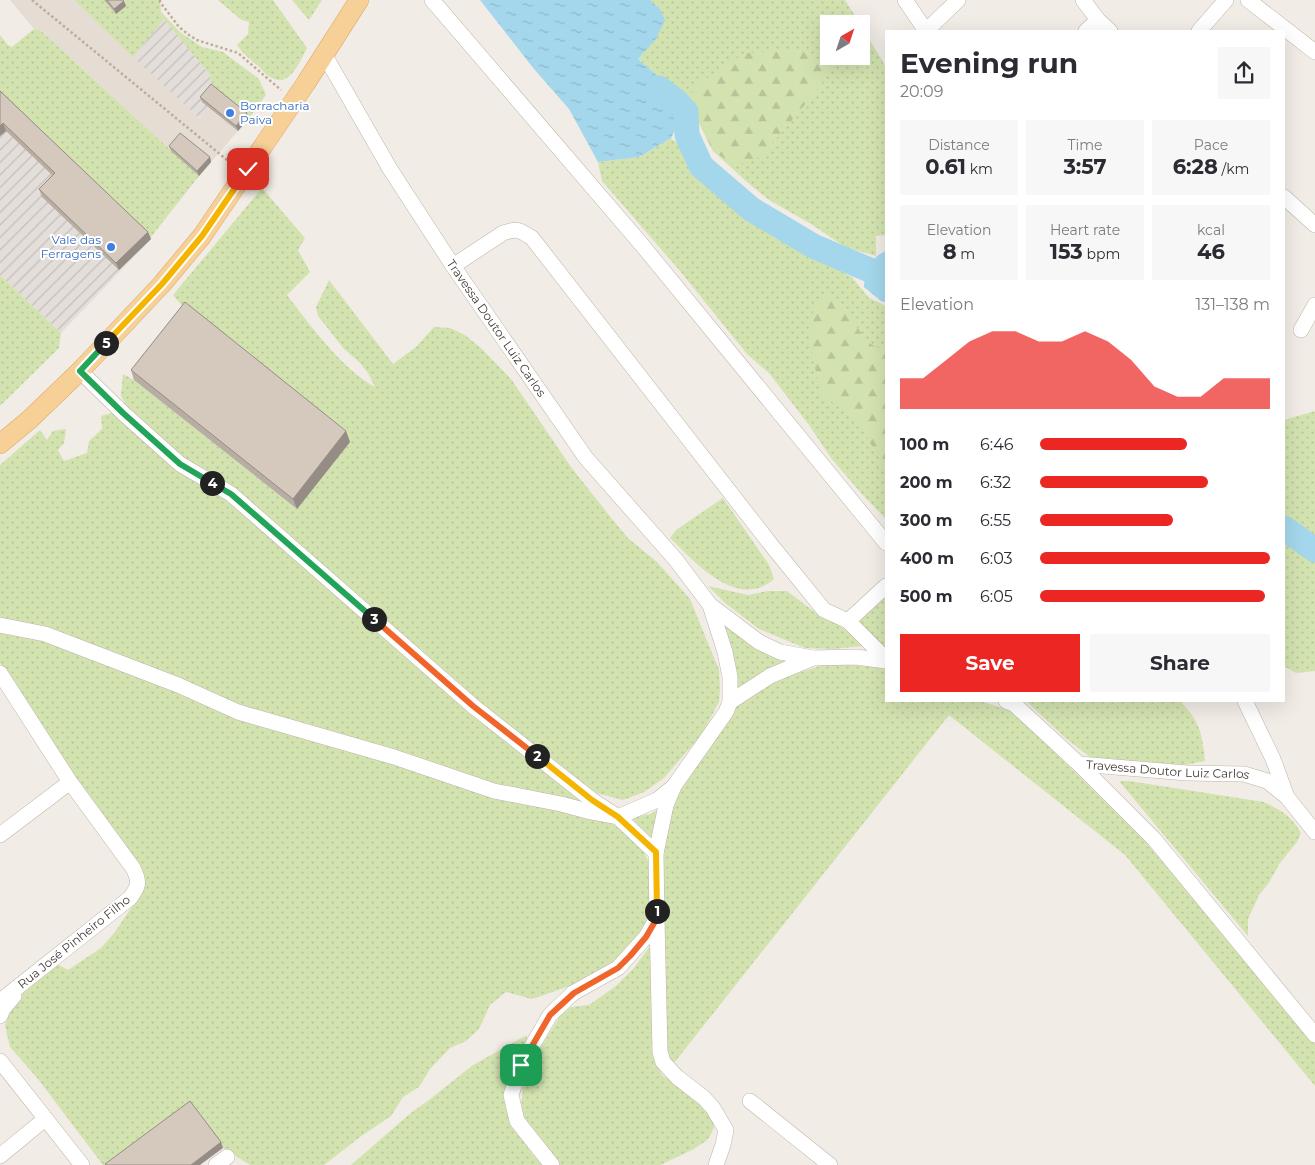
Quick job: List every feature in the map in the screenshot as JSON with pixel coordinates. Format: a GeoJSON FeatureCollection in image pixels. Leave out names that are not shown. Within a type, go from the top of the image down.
{"type":"FeatureCollection","features":[{"type":"Feature","properties":{"kind":"main road"},"geometry":{"type":"LineString","coordinates":[[0,444],[29,420],[80,371],[162,284],[202,236],[359,0]]}},
{"type":"Feature","properties":{"kind":"street"},"geometry":{"type":"LineString","coordinates":[[432,0],[642,245],[885,542]]}},
{"type":"Feature","properties":{"kind":"street"},"geometry":{"type":"LineString","coordinates":[[905,0],[925,30]]}},
{"type":"Feature","properties":{"kind":"street"},"geometry":{"type":"LineString","coordinates":[[927,30],[958,0]]}},
{"type":"Feature","properties":{"kind":"street"},"geometry":{"type":"LineString","coordinates":[[1083,0],[1098,20],[1109,30]]}},
{"type":"Feature","properties":{"kind":"street"},"geometry":{"type":"LineString","coordinates":[[1201,30],[1226,0]]}},
{"type":"Feature","properties":{"kind":"street"},"geometry":{"type":"LineString","coordinates":[[1248,0],[1315,52]]}},
{"type":"Feature","properties":{"kind":"street"},"geometry":{"type":"LineString","coordinates":[[1087,30],[1098,20]]}},
{"type":"Feature","properties":{"kind":"street","name":"Travessa Doutor Luiz Carlos"},"geometry":{"type":"LineString","coordinates":[[324,54],[390,169],[586,458],[676,560],[710,605]]}},
{"type":"Feature","properties":{"kind":"street"},"geometry":{"type":"LineString","coordinates":[[1285,200],[1315,226]]}},
{"type":"Feature","properties":{"kind":"street"},"geometry":{"type":"LineString","coordinates":[[454,266],[503,233],[521,230],[532,238],[824,610],[848,621],[885,659]]}},
{"type":"Feature","properties":{"kind":"street"},"geometry":{"type":"LineString","coordinates":[[1301,330],[1315,305]]}},
{"type":"Feature","properties":{"kind":"street"},"geometry":{"type":"LineString","coordinates":[[80,371],[180,464],[231,494],[473,706],[592,800],[618,817],[656,852]]}},
{"type":"Feature","properties":{"kind":"street"},"geometry":{"type":"LineString","coordinates":[[848,621],[885,587]]}},
{"type":"Feature","properties":{"kind":"street"},"geometry":{"type":"LineString","coordinates":[[710,605],[759,642],[780,652],[813,658],[856,657],[885,660]]}},
{"type":"Feature","properties":{"kind":"street"},"geometry":{"type":"LineString","coordinates":[[710,605],[725,652],[730,677],[730,702],[726,712],[674,786],[666,805],[656,852],[660,1052],[663,1062],[676,1077],[704,1098],[713,1108],[726,1130],[716,1165]]}},
{"type":"Feature","properties":{"kind":"street"},"geometry":{"type":"LineString","coordinates":[[0,625],[45,634],[178,685],[238,712],[394,757],[494,791],[618,817],[656,800],[674,786]]}},
{"type":"Feature","properties":{"kind":"street"},"geometry":{"type":"LineString","coordinates":[[730,702],[770,676],[813,658]]}},
{"type":"Feature","properties":{"kind":"street"},"geometry":{"type":"LineString","coordinates":[[0,673],[70,782],[0,835]]}},
{"type":"Feature","properties":{"kind":"street","name":"Travessa Doutor Luiz Carlos"},"geometry":{"type":"LineString","coordinates":[[1011,702],[1079,764],[1187,773],[1244,774],[1267,781],[1287,797]]}},
{"type":"Feature","properties":{"kind":"street"},"geometry":{"type":"LineString","coordinates":[[1245,702],[1273,759],[1287,797],[1315,832]]}},
{"type":"Feature","properties":{"kind":"street"},"geometry":{"type":"LineString","coordinates":[[1079,764],[1154,839],[1315,1035]]}},
{"type":"Feature","properties":{"kind":"street","name":"Rua José Pinheiro Filho"},"geometry":{"type":"LineString","coordinates":[[0,1001],[130,898],[137,888],[138,878],[133,868],[70,782]]}},
{"type":"Feature","properties":{"kind":"street"},"geometry":{"type":"LineString","coordinates":[[552,1165],[517,1121],[512,1095],[521,1065],[550,1015],[574,993],[618,968],[646,937],[657,918]]}},
{"type":"Feature","properties":{"kind":"street"},"geometry":{"type":"LineString","coordinates":[[0,985],[30,978]]}},
{"type":"Feature","properties":{"kind":"street"},"geometry":{"type":"LineString","coordinates":[[0,1016],[3,1009],[30,978]]}},
{"type":"Feature","properties":{"kind":"street"},"geometry":{"type":"LineString","coordinates":[[0,1062],[82,1165]]}},
{"type":"Feature","properties":{"kind":"street"},"geometry":{"type":"LineString","coordinates":[[750,1101],[830,1165]]}},
{"type":"Feature","properties":{"kind":"street"},"geometry":{"type":"LineString","coordinates":[[0,1156],[45,1119]]}},
{"type":"Feature","properties":{"kind":"path"},"geometry":{"type":"LineString","coordinates":[[32,0],[245,174]]}},
{"type":"Feature","properties":{"kind":"path"},"geometry":{"type":"LineString","coordinates":[[160,0],[178,27],[197,40],[238,53],[294,100]]}},
{"type":"Feature","properties":{"kind":"shaded area"},"geometry":{"type":"Polygon","coordinates":[[[10,0],[74,0],[200,119],[210,108],[238,131],[199,176],[40,30],[34,29],[10,0]]]}},
{"type":"Feature","properties":{"kind":"shaded area"},"geometry":{"type":"Polygon","coordinates":[[[164,18],[210,75],[213,89],[210,108],[200,119],[133,57],[164,18]]]}},
{"type":"Feature","properties":{"kind":"shaded area"},"geometry":{"type":"Polygon","coordinates":[[[0,96],[151,239],[61,333],[0,275],[0,96]]]}},
{"type":"Feature","properties":{"kind":"green space"},"geometry":{"type":"Polygon","coordinates":[[[74,0],[114,0],[108,5],[116,14],[125,0],[160,0],[161,12],[181,33],[202,47],[223,52],[259,79],[266,95],[249,118],[213,89],[210,75],[164,19],[133,57],[74,0]]]}},
{"type":"Feature","properties":{"kind":"green space"},"geometry":{"type":"Polygon","coordinates":[[[218,0],[273,0],[307,48],[295,70],[285,79],[272,78],[244,54],[237,45],[248,34],[249,22],[240,19],[218,0]]]}},
{"type":"Feature","properties":{"kind":"green space"},"geometry":{"type":"Polygon","coordinates":[[[292,0],[322,0],[309,20],[292,0]]]}},
{"type":"Feature","properties":{"kind":"green space"},"geometry":{"type":"Polygon","coordinates":[[[650,0],[845,0],[854,15],[820,15],[820,65],[870,65],[870,41],[885,67],[885,235],[876,236],[876,256],[845,247],[811,224],[769,200],[713,151],[689,103],[638,59],[656,39],[660,9],[650,0]]]}},
{"type":"Feature","properties":{"kind":"green space"},"geometry":{"type":"Polygon","coordinates":[[[34,29],[40,30],[199,176],[151,239],[0,96],[0,35],[12,47],[34,29]]]}},
{"type":"Feature","properties":{"kind":"green space"},"geometry":{"type":"Polygon","coordinates":[[[799,50],[820,61],[820,65],[830,66],[821,85],[763,155],[746,163],[731,163],[713,151],[689,103],[694,87],[745,53],[799,50]]]}},
{"type":"Feature","properties":{"kind":"green space"},"geometry":{"type":"Polygon","coordinates":[[[671,138],[684,149],[703,183],[730,205],[767,232],[852,277],[869,298],[885,306],[885,518],[831,458],[809,425],[769,373],[747,354],[680,271],[602,181],[598,162],[639,157],[671,138]]]}},
{"type":"Feature","properties":{"kind":"green space"},"geometry":{"type":"Polygon","coordinates":[[[262,188],[305,238],[298,250],[310,272],[287,295],[316,332],[351,370],[375,387],[368,373],[344,349],[318,316],[316,307],[329,280],[393,364],[416,347],[434,327],[450,328],[465,335],[482,349],[511,379],[571,467],[616,524],[629,539],[657,562],[690,599],[719,670],[719,702],[702,734],[664,778],[644,792],[623,800],[596,793],[555,764],[130,413],[121,396],[123,374],[134,380],[297,509],[188,313],[173,295],[262,188]]]}},
{"type":"Feature","properties":{"kind":"green space"},"geometry":{"type":"Polygon","coordinates":[[[0,275],[61,333],[59,348],[0,406],[0,275]]]}},
{"type":"Feature","properties":{"kind":"green space"},"geometry":{"type":"Polygon","coordinates":[[[825,295],[842,304],[867,342],[885,351],[885,469],[857,419],[822,396],[810,336],[813,313],[818,302],[825,295]]]}},
{"type":"Feature","properties":{"kind":"green space"},"geometry":{"type":"Polygon","coordinates":[[[1315,411],[1315,543],[1285,522],[1285,420],[1315,411]]]}},
{"type":"Feature","properties":{"kind":"green space"},"geometry":{"type":"Polygon","coordinates":[[[115,412],[229,499],[585,802],[641,846],[651,867],[652,890],[646,930],[627,955],[570,986],[532,999],[506,992],[490,1005],[479,1029],[466,1041],[450,1048],[430,1069],[419,1087],[403,1097],[391,1116],[324,1165],[250,1165],[223,1148],[192,1107],[113,1165],[103,1165],[38,1079],[10,1047],[5,1026],[12,1005],[36,979],[50,968],[59,965],[68,970],[101,948],[115,932],[145,887],[140,873],[0,663],[0,465],[40,430],[47,440],[53,431],[66,429],[64,443],[58,450],[64,461],[87,453],[89,441],[102,429],[101,416],[115,412]]]}},
{"type":"Feature","properties":{"kind":"green space"},"geometry":{"type":"Polygon","coordinates":[[[723,498],[769,565],[774,579],[760,587],[746,589],[731,586],[718,580],[704,570],[670,538],[676,530],[723,498]]]}},
{"type":"Feature","properties":{"kind":"green space"},"geometry":{"type":"Polygon","coordinates":[[[1285,536],[1315,558],[1315,671],[1296,673],[1285,667],[1285,536]]]}},
{"type":"Feature","properties":{"kind":"green space"},"geometry":{"type":"Polygon","coordinates":[[[708,586],[748,595],[768,591],[787,591],[816,613],[837,624],[864,646],[832,649],[805,648],[759,629],[725,603],[708,586]]]}},
{"type":"Feature","properties":{"kind":"green space"},"geometry":{"type":"Polygon","coordinates":[[[885,594],[885,650],[857,624],[885,594]]]}},
{"type":"Feature","properties":{"kind":"green space"},"geometry":{"type":"Polygon","coordinates":[[[724,625],[789,659],[752,679],[734,696],[724,625]]]}},
{"type":"Feature","properties":{"kind":"green space"},"geometry":{"type":"Polygon","coordinates":[[[829,663],[885,668],[885,702],[984,702],[1010,711],[1030,728],[1143,839],[1315,1040],[1315,1086],[1125,855],[949,715],[674,1063],[670,1063],[666,1052],[661,845],[674,795],[731,713],[750,690],[829,663]]]}},
{"type":"Feature","properties":{"kind":"green space"},"geometry":{"type":"Polygon","coordinates":[[[1027,702],[1181,702],[1192,715],[1199,728],[1205,761],[1168,768],[1091,758],[1063,736],[1027,702]]]}},
{"type":"Feature","properties":{"kind":"green space"},"geometry":{"type":"Polygon","coordinates":[[[1119,781],[1264,802],[1281,811],[1294,822],[1301,833],[1297,842],[1280,863],[1259,895],[1248,919],[1248,936],[1119,781]]]}},
{"type":"Feature","properties":{"kind":"green space"},"geometry":{"type":"Polygon","coordinates":[[[661,807],[653,840],[630,817],[651,814],[661,807]]]}},
{"type":"Feature","properties":{"kind":"green space"},"geometry":{"type":"Polygon","coordinates":[[[653,942],[657,1065],[662,1075],[688,1092],[714,1116],[714,1127],[706,1141],[692,1150],[660,1165],[556,1165],[524,1119],[521,1108],[524,1075],[560,1016],[571,1007],[589,1005],[616,986],[634,968],[653,942]]]}},
{"type":"Feature","properties":{"kind":"green space"},"geometry":{"type":"Polygon","coordinates":[[[527,1035],[527,1042],[518,1067],[517,1132],[533,1155],[543,1165],[351,1165],[412,1112],[473,1065],[527,1035]]]}},
{"type":"Feature","properties":{"kind":"water"},"geometry":{"type":"Polygon","coordinates":[[[480,0],[650,0],[660,9],[665,20],[656,39],[638,59],[689,103],[671,138],[639,157],[598,162],[569,109],[534,69],[480,0]]]}},
{"type":"Feature","properties":{"kind":"water"},"geometry":{"type":"Polygon","coordinates":[[[885,252],[885,302],[881,301],[864,287],[865,275],[869,265],[885,252]]]}},
{"type":"Feature","properties":{"kind":"building"},"geometry":{"type":"Polygon","coordinates":[[[107,0],[123,0],[124,1],[114,9],[107,0]]]}},
{"type":"Feature","properties":{"kind":"building","name":"Borracharia Paiva"},"geometry":{"type":"Polygon","coordinates":[[[211,84],[247,113],[236,126],[200,97],[211,84]]]}},
{"type":"Feature","properties":{"kind":"building"},"geometry":{"type":"Polygon","coordinates":[[[0,91],[148,232],[116,263],[39,189],[55,173],[3,123],[0,126],[0,91]]]}},
{"type":"Feature","properties":{"kind":"building"},"geometry":{"type":"Polygon","coordinates":[[[180,133],[210,157],[197,171],[169,146],[180,133]]]}},
{"type":"Feature","properties":{"kind":"building"},"geometry":{"type":"Polygon","coordinates":[[[185,302],[346,431],[293,499],[131,370],[185,302]]]}},
{"type":"Feature","properties":{"kind":"building"},"geometry":{"type":"Polygon","coordinates":[[[190,1101],[221,1142],[191,1165],[105,1164],[190,1101]]]}},
{"type":"Feature","properties":{"kind":"waterway"},"geometry":{"type":"LineString","coordinates":[[659,88],[676,101],[686,112],[687,135],[701,166],[751,209],[813,246],[885,277]]}},
{"type":"Feature","properties":{"kind":"waterway"},"geometry":{"type":"LineString","coordinates":[[1285,529],[1315,550]]}},
{"type":"Feature","properties":{"kind":"place","name":"Borracharia Paiva"},"geometry":{"type":"Point","coordinates":[230,113]}},
{"type":"Feature","properties":{"kind":"place","name":"Vale das Ferragens"},"geometry":{"type":"Point","coordinates":[111,247]}},
{"type":"Feature","properties":{"kind":"route"},"geometry":{"type":"LineString","coordinates":[[248,169],[202,236],[162,284],[80,371],[180,464],[231,494],[473,706],[592,800],[618,817],[656,852],[657,918],[646,937],[618,968],[574,993],[550,1015],[521,1065]]}}]}
